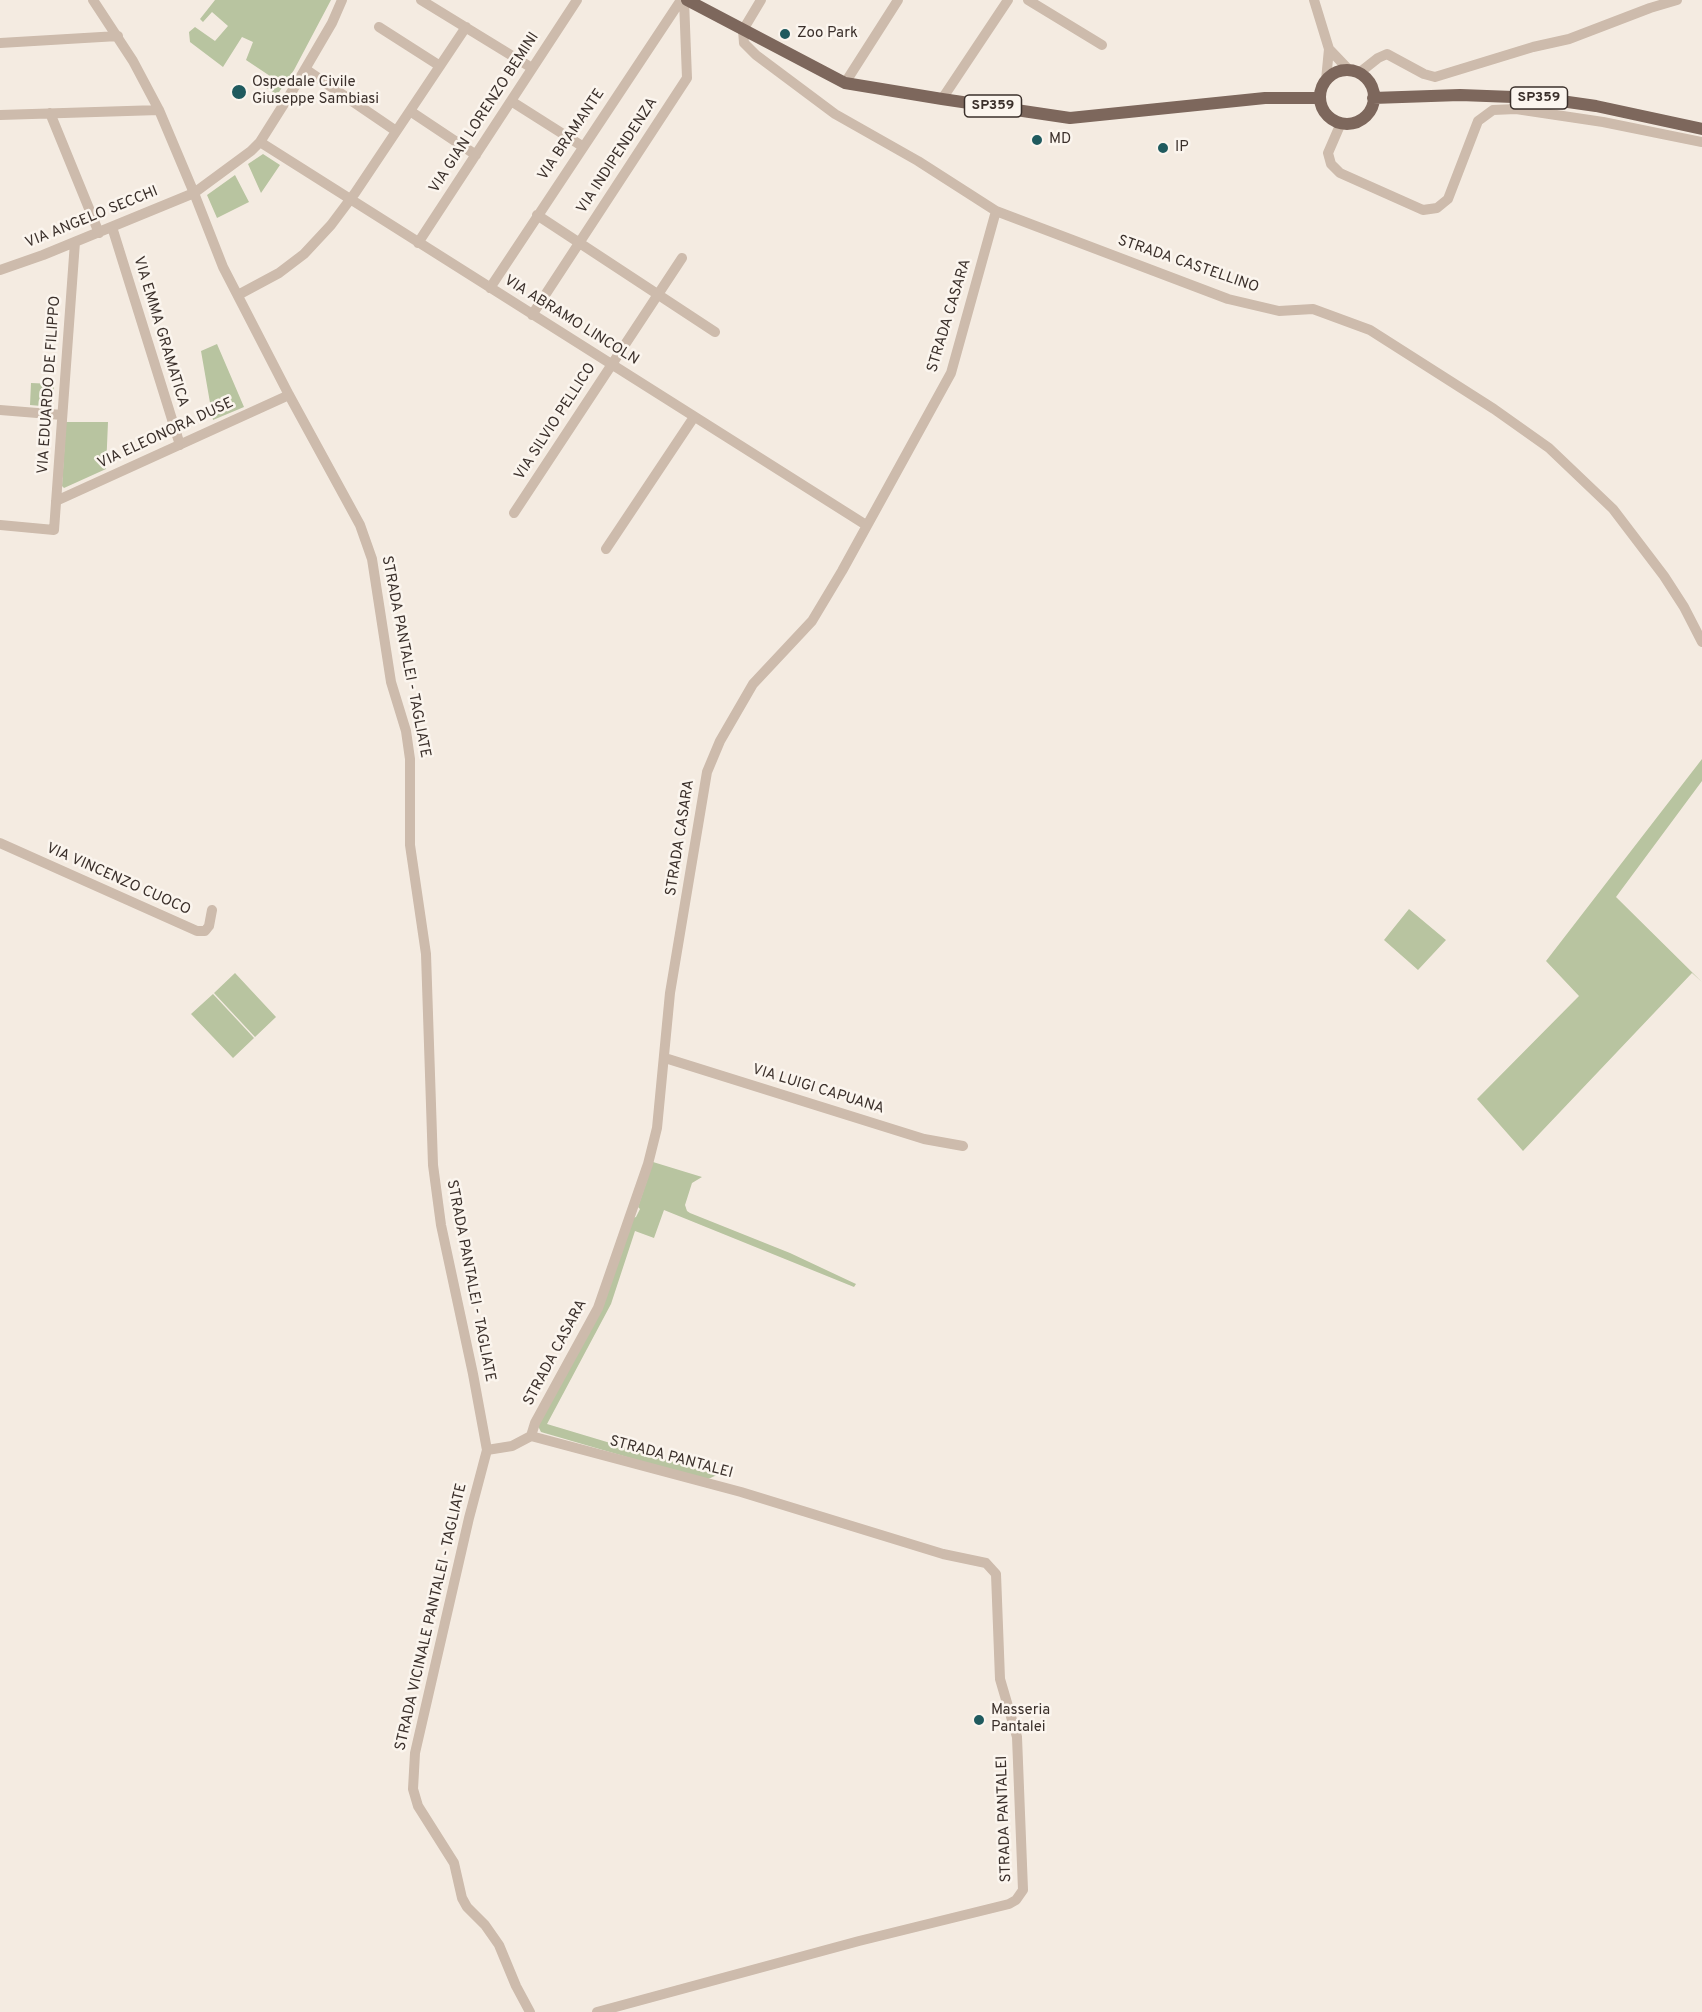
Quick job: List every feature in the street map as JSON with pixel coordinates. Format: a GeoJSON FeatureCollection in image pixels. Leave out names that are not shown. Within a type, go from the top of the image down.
{"type":"FeatureCollection","features":[{"type":"Feature","properties":{"kind":"main road","name":"SP359"},"geometry":{"type":"LineString","coordinates":[[684,0],[845,83],[942,99],[1070,118],[1265,98],[1320,98]]}},
{"type":"Feature","properties":{"kind":"main road"},"geometry":{"type":"LineString","coordinates":[[1341,71],[1355,72],[1370,84],[1372,105],[1363,118],[1349,124],[1341,123],[1326,114],[1320,98],[1321,89],[1332,74],[1341,71]]}},
{"type":"Feature","properties":{"kind":"main road","name":"SP359"},"geometry":{"type":"LineString","coordinates":[[1373,98],[1460,95],[1540,98],[1596,106],[1702,129]]}},
{"type":"Feature","properties":{"kind":"street","name":"STRADA PANTALEI - TAGLIATE"},"geometry":{"type":"LineString","coordinates":[[93,0],[118,36],[159,110],[195,193],[223,267],[360,525],[372,559],[391,682],[406,731],[410,759],[411,845],[426,954],[433,1165],[441,1225],[487,1450]]}},
{"type":"Feature","properties":{"kind":"street","name":"VIA ANGELO SECCHI"},"geometry":{"type":"LineString","coordinates":[[0,270],[99,233],[195,193],[215,179],[260,142],[305,69],[342,0]]}},
{"type":"Feature","properties":{"kind":"street"},"geometry":{"type":"LineString","coordinates":[[422,0],[532,68]]}},
{"type":"Feature","properties":{"kind":"street","name":"VIA GIAN LORENZO BEMINI"},"geometry":{"type":"LineString","coordinates":[[418,243],[576,0]]}},
{"type":"Feature","properties":{"kind":"street","name":"VIA BRAMANTE"},"geometry":{"type":"LineString","coordinates":[[490,288],[582,146],[684,0]]}},
{"type":"Feature","properties":{"kind":"street","name":"VIA INDIPENDENZA"},"geometry":{"type":"LineString","coordinates":[[532,315],[580,243],[614,186],[687,78],[684,0]]}},
{"type":"Feature","properties":{"kind":"street"},"geometry":{"type":"LineString","coordinates":[[743,30],[761,0]]}},
{"type":"Feature","properties":{"kind":"street"},"geometry":{"type":"LineString","coordinates":[[845,83],[898,0]]}},
{"type":"Feature","properties":{"kind":"street"},"geometry":{"type":"LineString","coordinates":[[942,99],[1008,0]]}},
{"type":"Feature","properties":{"kind":"street"},"geometry":{"type":"LineString","coordinates":[[1028,0],[1102,45]]}},
{"type":"Feature","properties":{"kind":"street"},"geometry":{"type":"LineString","coordinates":[[1314,0],[1329,49],[1326,80]]}},
{"type":"Feature","properties":{"kind":"street"},"geometry":{"type":"LineString","coordinates":[[1329,49],[1355,72],[1387,54],[1424,74],[1435,77],[1569,39],[1677,0]]}},
{"type":"Feature","properties":{"kind":"street"},"geometry":{"type":"LineString","coordinates":[[379,27],[440,66]]}},
{"type":"Feature","properties":{"kind":"street"},"geometry":{"type":"LineString","coordinates":[[238,295],[279,273],[304,254],[331,225],[466,27]]}},
{"type":"Feature","properties":{"kind":"street","name":"STRADA CASTELLINO"},"geometry":{"type":"LineString","coordinates":[[743,30],[744,43],[756,55],[835,114],[918,161],[996,211],[1228,299],[1279,311],[1313,309],[1370,330],[1450,380],[1549,448],[1613,509],[1664,576],[1702,642]]}},
{"type":"Feature","properties":{"kind":"street"},"geometry":{"type":"LineString","coordinates":[[0,43],[118,36]]}},
{"type":"Feature","properties":{"kind":"street"},"geometry":{"type":"LineString","coordinates":[[305,69],[396,131]]}},
{"type":"Feature","properties":{"kind":"street"},"geometry":{"type":"LineString","coordinates":[[511,101],[582,146]]}},
{"type":"Feature","properties":{"kind":"street"},"geometry":{"type":"LineString","coordinates":[[1341,123],[1328,153],[1331,164],[1340,173],[1423,210],[1437,208],[1448,199],[1478,121],[1492,110],[1516,109],[1604,122],[1702,142]]}},
{"type":"Feature","properties":{"kind":"street"},"geometry":{"type":"LineString","coordinates":[[0,115],[159,110]]}},
{"type":"Feature","properties":{"kind":"street"},"geometry":{"type":"LineString","coordinates":[[410,111],[476,155]]}},
{"type":"Feature","properties":{"kind":"street"},"geometry":{"type":"LineString","coordinates":[[50,113],[99,233]]}},
{"type":"Feature","properties":{"kind":"street","name":"VIA ABRAMO LINCOLN"},"geometry":{"type":"LineString","coordinates":[[260,142],[866,525]]}},
{"type":"Feature","properties":{"kind":"street","name":"STRADA CASARA"},"geometry":{"type":"LineString","coordinates":[[531,1436],[535,1423],[598,1308],[648,1164],[657,1128],[670,993],[707,772],[720,741],[753,684],[812,621],[951,374],[996,211]]}},
{"type":"Feature","properties":{"kind":"street"},"geometry":{"type":"LineString","coordinates":[[537,215],[715,332]]}},
{"type":"Feature","properties":{"kind":"street","name":"VIA EMMA GRAMATICA"},"geometry":{"type":"LineString","coordinates":[[112,227],[180,445]]}},
{"type":"Feature","properties":{"kind":"street","name":"VIA EDUARDO DE FILIPPO"},"geometry":{"type":"LineString","coordinates":[[0,525],[54,530],[75,242]]}},
{"type":"Feature","properties":{"kind":"street","name":"VIA SILVIO PELLICO"},"geometry":{"type":"LineString","coordinates":[[514,513],[682,258]]}},
{"type":"Feature","properties":{"kind":"street","name":"VIA ELEONORA DUSE"},"geometry":{"type":"LineString","coordinates":[[56,501],[289,395]]}},
{"type":"Feature","properties":{"kind":"street"},"geometry":{"type":"LineString","coordinates":[[0,410],[62,415]]}},
{"type":"Feature","properties":{"kind":"street"},"geometry":{"type":"LineString","coordinates":[[606,549],[694,417]]}},
{"type":"Feature","properties":{"kind":"street","name":"VIA VINCENZO CUOCO"},"geometry":{"type":"LineString","coordinates":[[0,843],[197,931],[205,931],[209,926],[212,910]]}},
{"type":"Feature","properties":{"kind":"street","name":"VIA LUIGI CAPUANA"},"geometry":{"type":"LineString","coordinates":[[665,1058],[924,1139],[963,1146]]}},
{"type":"Feature","properties":{"kind":"street"},"geometry":{"type":"LineString","coordinates":[[487,1450],[512,1446],[531,1436]]}},
{"type":"Feature","properties":{"kind":"street","name":"STRADA PANTALEI"},"geometry":{"type":"LineString","coordinates":[[531,1436],[741,1492],[943,1554],[986,1563],[996,1574],[1000,1680],[1017,1737],[1023,1890],[1016,1900],[1009,1904],[859,1941],[597,2012]]}},
{"type":"Feature","properties":{"kind":"street","name":"STRADA VICINALE PANTALEI - TAGLIATE"},"geometry":{"type":"LineString","coordinates":[[487,1450],[469,1518],[415,1754],[413,1789],[418,1806],[454,1863],[466,1906],[485,1925],[499,1945],[530,2012]]}},
{"type":"Feature","properties":{"kind":"green space"},"geometry":{"type":"Polygon","coordinates":[[[215,0],[331,0],[294,70],[279,92],[275,93],[266,88],[273,78],[246,60],[253,42],[242,37],[223,67],[190,42],[189,32],[195,27],[215,41],[228,26],[212,12],[203,22],[200,19],[215,0]]]}},
{"type":"Feature","properties":{"kind":"green space"},"geometry":{"type":"Polygon","coordinates":[[[263,154],[280,165],[261,193],[248,164],[263,154]]]}},
{"type":"Feature","properties":{"kind":"green space"},"geometry":{"type":"Polygon","coordinates":[[[235,175],[249,202],[217,218],[207,195],[235,175]]]}},
{"type":"Feature","properties":{"kind":"green space"},"geometry":{"type":"Polygon","coordinates":[[[217,344],[244,407],[213,420],[201,351],[217,344]]]}},
{"type":"Feature","properties":{"kind":"green space"},"geometry":{"type":"Polygon","coordinates":[[[31,383],[54,384],[53,407],[30,405],[31,383]]]}},
{"type":"Feature","properties":{"kind":"green space"},"geometry":{"type":"Polygon","coordinates":[[[66,422],[108,422],[106,469],[64,488],[62,486],[66,422]]]}},
{"type":"Feature","properties":{"kind":"green space"},"geometry":{"type":"Polygon","coordinates":[[[1702,759],[1702,781],[1616,897],[1702,982],[1692,973],[1523,1151],[1477,1099],[1579,996],[1546,961],[1702,759]]]}},
{"type":"Feature","properties":{"kind":"green space"},"geometry":{"type":"Polygon","coordinates":[[[1409,909],[1446,940],[1418,970],[1384,940],[1409,909]]]}},
{"type":"Feature","properties":{"kind":"green space"},"geometry":{"type":"Polygon","coordinates":[[[235,973],[276,1017],[255,1037],[214,993],[235,973]]]}},
{"type":"Feature","properties":{"kind":"green space"},"geometry":{"type":"Polygon","coordinates":[[[213,994],[254,1038],[233,1058],[191,1014],[213,994]]]}},
{"type":"Feature","properties":{"kind":"green space"},"geometry":{"type":"Polygon","coordinates":[[[653,1162],[702,1177],[692,1183],[685,1205],[690,1213],[790,1253],[856,1284],[854,1287],[664,1210],[654,1238],[635,1231],[611,1304],[547,1424],[717,1475],[706,1480],[541,1432],[538,1426],[601,1308],[633,1218],[640,1209],[638,1207],[653,1162]]]}},
{"type":"Feature","properties":{"kind":"place","name":"Zoo Park"},"geometry":{"type":"Point","coordinates":[785,34]}},
{"type":"Feature","properties":{"kind":"place","name":"Ospedale Civile Giuseppe Sambiasi"},"geometry":{"type":"Point","coordinates":[239,92]}},
{"type":"Feature","properties":{"kind":"place","name":"MD"},"geometry":{"type":"Point","coordinates":[1037,140]}},
{"type":"Feature","properties":{"kind":"place","name":"IP"},"geometry":{"type":"Point","coordinates":[1163,148]}},
{"type":"Feature","properties":{"kind":"place","name":"Masseria Pantalei"},"geometry":{"type":"Point","coordinates":[979,1720]}}]}
